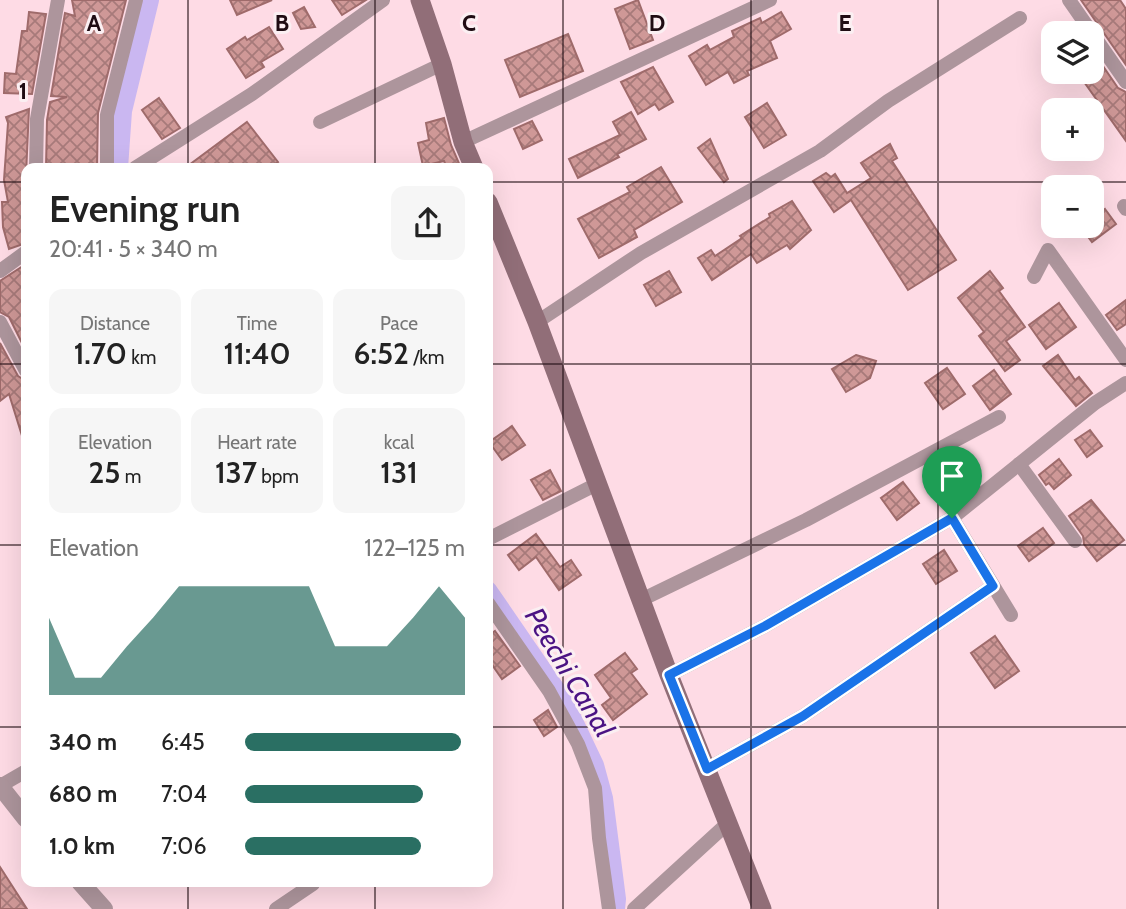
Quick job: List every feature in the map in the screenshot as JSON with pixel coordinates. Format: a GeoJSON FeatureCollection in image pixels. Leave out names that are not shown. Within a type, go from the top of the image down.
{"type":"FeatureCollection","features":[{"type":"Feature","properties":{"kind":"main road"},"geometry":{"type":"LineString","coordinates":[[420,0],[472,163]]}},
{"type":"Feature","properties":{"kind":"main road"},"geometry":{"type":"LineString","coordinates":[[494,231],[537,322],[669,675],[762,909]]}},
{"type":"Feature","properties":{"kind":"street"},"geometry":{"type":"LineString","coordinates":[[37,163],[37,118],[58,0]]}},
{"type":"Feature","properties":{"kind":"street"},"geometry":{"type":"LineString","coordinates":[[107,163],[107,115],[136,0]]}},
{"type":"Feature","properties":{"kind":"street"},"geometry":{"type":"LineString","coordinates":[[143,163],[252,94],[383,0]]}},
{"type":"Feature","properties":{"kind":"street"},"geometry":{"type":"LineString","coordinates":[[463,142],[770,0]]}},
{"type":"Feature","properties":{"kind":"street"},"geometry":{"type":"LineString","coordinates":[[1069,0],[1126,82]]}},
{"type":"Feature","properties":{"kind":"street"},"geometry":{"type":"LineString","coordinates":[[537,322],[640,253],[820,151],[888,101],[1020,18]]}},
{"type":"Feature","properties":{"kind":"street"},"geometry":{"type":"LineString","coordinates":[[320,122],[442,64]]}},
{"type":"Feature","properties":{"kind":"street"},"geometry":{"type":"LineString","coordinates":[[1034,277],[1048,250],[1126,360]]}},
{"type":"Feature","properties":{"kind":"street"},"geometry":{"type":"LineString","coordinates":[[0,271],[21,256]]}},
{"type":"Feature","properties":{"kind":"street"},"geometry":{"type":"LineString","coordinates":[[0,322],[21,362]]}},
{"type":"Feature","properties":{"kind":"street"},"geometry":{"type":"LineString","coordinates":[[669,675],[765,626],[952,518],[1095,403],[1126,383]]}},
{"type":"Feature","properties":{"kind":"street"},"geometry":{"type":"LineString","coordinates":[[641,600],[806,520],[999,417]]}},
{"type":"Feature","properties":{"kind":"street"},"geometry":{"type":"LineString","coordinates":[[1019,464],[1075,541]]}},
{"type":"Feature","properties":{"kind":"street"},"geometry":{"type":"LineString","coordinates":[[493,536],[597,484]]}},
{"type":"Feature","properties":{"kind":"street"},"geometry":{"type":"LineString","coordinates":[[952,518],[1011,615]]}},
{"type":"Feature","properties":{"kind":"street"},"geometry":{"type":"LineString","coordinates":[[707,769],[803,716],[993,586]]}},
{"type":"Feature","properties":{"kind":"street"},"geometry":{"type":"LineString","coordinates":[[493,610],[550,691],[578,744],[595,788],[598,838],[609,909]]}},
{"type":"Feature","properties":{"kind":"street"},"geometry":{"type":"LineString","coordinates":[[21,774],[0,786],[21,813]]}},
{"type":"Feature","properties":{"kind":"street"},"geometry":{"type":"LineString","coordinates":[[634,909],[728,823]]}},
{"type":"Feature","properties":{"kind":"street"},"geometry":{"type":"LineString","coordinates":[[84,887],[104,909]]}},
{"type":"Feature","properties":{"kind":"street"},"geometry":{"type":"LineString","coordinates":[[276,909],[309,887]]}},
{"type":"Feature","properties":{"kind":"building"},"geometry":{"type":"Polygon","coordinates":[[[72,0],[126,0],[98,113],[97,163],[46,163],[50,102],[67,97],[51,96],[65,13],[75,16],[72,0]]]}},
{"type":"Feature","properties":{"kind":"building"},"geometry":{"type":"Polygon","coordinates":[[[230,0],[272,0],[237,15],[230,0]]]}},
{"type":"Feature","properties":{"kind":"building"},"geometry":{"type":"Polygon","coordinates":[[[332,0],[366,0],[342,15],[332,0]]]}},
{"type":"Feature","properties":{"kind":"building"},"geometry":{"type":"Polygon","coordinates":[[[638,0],[653,40],[630,49],[615,9],[638,0]]]}},
{"type":"Feature","properties":{"kind":"building"},"geometry":{"type":"Polygon","coordinates":[[[1081,0],[1120,0],[1126,9],[1126,65],[1104,33],[1104,21],[1096,21],[1081,0]]]}},
{"type":"Feature","properties":{"kind":"building"},"geometry":{"type":"Polygon","coordinates":[[[304,7],[315,27],[301,29],[293,13],[304,7]]]}},
{"type":"Feature","properties":{"kind":"building"},"geometry":{"type":"Polygon","coordinates":[[[29,12],[46,14],[32,94],[4,93],[5,73],[16,74],[22,31],[27,31],[29,12]]]}},
{"type":"Feature","properties":{"kind":"building"},"geometry":{"type":"Polygon","coordinates":[[[781,12],[791,29],[770,41],[777,58],[747,71],[749,75],[734,83],[728,72],[706,85],[689,56],[707,45],[710,50],[734,37],[732,31],[760,18],[762,23],[781,12]]]}},
{"type":"Feature","properties":{"kind":"building"},"geometry":{"type":"Polygon","coordinates":[[[269,27],[283,49],[261,62],[264,67],[246,78],[227,49],[245,37],[247,40],[269,27]]]}},
{"type":"Feature","properties":{"kind":"building"},"geometry":{"type":"Polygon","coordinates":[[[568,34],[583,71],[520,97],[505,60],[568,34]]]}},
{"type":"Feature","properties":{"kind":"building"},"geometry":{"type":"Polygon","coordinates":[[[653,67],[673,102],[659,110],[655,104],[638,114],[621,82],[653,67]]]}},
{"type":"Feature","properties":{"kind":"building"},"geometry":{"type":"Polygon","coordinates":[[[1104,68],[1118,88],[1126,92],[1126,141],[1104,110],[1104,98],[1095,98],[1086,84],[1104,84],[1104,68]]]}},
{"type":"Feature","properties":{"kind":"building"},"geometry":{"type":"Polygon","coordinates":[[[159,98],[180,128],[162,139],[142,110],[159,98]]]}},
{"type":"Feature","properties":{"kind":"building"},"geometry":{"type":"Polygon","coordinates":[[[767,103],[786,135],[764,148],[745,117],[767,103]]]}},
{"type":"Feature","properties":{"kind":"building"},"geometry":{"type":"Polygon","coordinates":[[[29,109],[27,163],[21,163],[21,245],[9,249],[3,227],[2,202],[8,202],[4,180],[8,123],[6,117],[29,109]]]}},
{"type":"Feature","properties":{"kind":"building"},"geometry":{"type":"Polygon","coordinates":[[[631,112],[646,139],[617,154],[619,157],[578,178],[569,159],[620,135],[613,122],[631,112]]]}},
{"type":"Feature","properties":{"kind":"building"},"geometry":{"type":"Polygon","coordinates":[[[444,118],[459,163],[422,163],[418,143],[429,140],[426,123],[444,118]]]}},
{"type":"Feature","properties":{"kind":"building"},"geometry":{"type":"Polygon","coordinates":[[[532,121],[542,140],[523,149],[514,129],[532,121]]]}},
{"type":"Feature","properties":{"kind":"building"},"geometry":{"type":"Polygon","coordinates":[[[247,122],[278,162],[277,163],[192,163],[247,122]]]}},
{"type":"Feature","properties":{"kind":"building"},"geometry":{"type":"Polygon","coordinates":[[[710,139],[728,179],[724,182],[698,148],[710,139]]]}},
{"type":"Feature","properties":{"kind":"building"},"geometry":{"type":"Polygon","coordinates":[[[890,144],[897,158],[892,161],[956,260],[908,290],[851,200],[834,212],[813,181],[826,173],[831,177],[835,174],[847,193],[871,178],[861,163],[890,144]]]}},
{"type":"Feature","properties":{"kind":"building"},"geometry":{"type":"Polygon","coordinates":[[[661,167],[682,202],[634,230],[637,237],[599,258],[578,219],[630,192],[627,187],[661,167]]]}},
{"type":"Feature","properties":{"kind":"building"},"geometry":{"type":"Polygon","coordinates":[[[792,201],[811,230],[790,249],[787,245],[757,263],[751,254],[712,280],[698,258],[711,250],[715,256],[770,217],[769,214],[792,201]]]}},
{"type":"Feature","properties":{"kind":"building"},"geometry":{"type":"Polygon","coordinates":[[[1104,210],[1116,224],[1104,233],[1104,210]]]}},
{"type":"Feature","properties":{"kind":"building"},"geometry":{"type":"Polygon","coordinates":[[[21,267],[21,341],[9,317],[0,312],[0,281],[21,267]]]}},
{"type":"Feature","properties":{"kind":"building"},"geometry":{"type":"Polygon","coordinates":[[[669,271],[681,292],[656,306],[644,285],[669,271]]]}},
{"type":"Feature","properties":{"kind":"building"},"geometry":{"type":"Polygon","coordinates":[[[990,271],[1003,288],[999,291],[1025,327],[1006,341],[1020,360],[1005,371],[979,336],[984,332],[958,298],[990,271]]]}},
{"type":"Feature","properties":{"kind":"building"},"geometry":{"type":"Polygon","coordinates":[[[1126,300],[1126,324],[1117,330],[1106,315],[1126,300]]]}},
{"type":"Feature","properties":{"kind":"building"},"geometry":{"type":"Polygon","coordinates":[[[1059,303],[1076,327],[1046,349],[1029,325],[1059,303]]]}},
{"type":"Feature","properties":{"kind":"building"},"geometry":{"type":"Polygon","coordinates":[[[0,343],[21,378],[21,433],[9,394],[0,401],[0,343]]]}},
{"type":"Feature","properties":{"kind":"building"},"geometry":{"type":"Polygon","coordinates":[[[856,355],[876,361],[870,378],[846,392],[832,369],[856,355]]]}},
{"type":"Feature","properties":{"kind":"building"},"geometry":{"type":"Polygon","coordinates":[[[1058,355],[1075,380],[1079,377],[1092,393],[1076,406],[1043,366],[1058,355]]]}},
{"type":"Feature","properties":{"kind":"building"},"geometry":{"type":"Polygon","coordinates":[[[947,368],[965,394],[943,409],[925,383],[947,368]]]}},
{"type":"Feature","properties":{"kind":"building"},"geometry":{"type":"Polygon","coordinates":[[[994,370],[1011,394],[990,410],[973,386],[994,370]]]}},
{"type":"Feature","properties":{"kind":"building"},"geometry":{"type":"Polygon","coordinates":[[[512,426],[525,445],[502,460],[493,448],[493,439],[512,426]]]}},
{"type":"Feature","properties":{"kind":"building"},"geometry":{"type":"Polygon","coordinates":[[[1090,430],[1102,446],[1087,457],[1075,440],[1090,430]]]}},
{"type":"Feature","properties":{"kind":"building"},"geometry":{"type":"Polygon","coordinates":[[[1059,459],[1071,475],[1054,489],[1049,483],[1046,485],[1039,475],[1059,459]]]}},
{"type":"Feature","properties":{"kind":"building"},"geometry":{"type":"Polygon","coordinates":[[[550,470],[561,491],[543,500],[531,480],[550,470]]]}},
{"type":"Feature","properties":{"kind":"building"},"geometry":{"type":"Polygon","coordinates":[[[903,482],[919,503],[897,520],[881,498],[903,482]]]}},
{"type":"Feature","properties":{"kind":"building"},"geometry":{"type":"Polygon","coordinates":[[[1091,500],[1124,540],[1097,561],[1069,516],[1091,500]]]}},
{"type":"Feature","properties":{"kind":"building"},"geometry":{"type":"Polygon","coordinates":[[[1043,528],[1054,543],[1029,561],[1018,546],[1043,528]]]}},
{"type":"Feature","properties":{"kind":"building"},"geometry":{"type":"Polygon","coordinates":[[[536,534],[560,567],[571,560],[581,575],[559,590],[536,557],[519,570],[508,555],[536,534]]]}},
{"type":"Feature","properties":{"kind":"building"},"geometry":{"type":"Polygon","coordinates":[[[944,550],[957,571],[936,584],[923,564],[944,550]]]}},
{"type":"Feature","properties":{"kind":"building"},"geometry":{"type":"Polygon","coordinates":[[[495,631],[520,666],[502,679],[493,666],[495,631]]]}},
{"type":"Feature","properties":{"kind":"building"},"geometry":{"type":"Polygon","coordinates":[[[995,636],[1019,671],[995,688],[971,653],[995,636]]]}},
{"type":"Feature","properties":{"kind":"building"},"geometry":{"type":"Polygon","coordinates":[[[625,653],[637,669],[631,673],[647,694],[613,720],[602,705],[611,698],[595,675],[625,653]]]}},
{"type":"Feature","properties":{"kind":"building"},"geometry":{"type":"Polygon","coordinates":[[[548,710],[557,727],[544,736],[534,720],[548,710]]]}},
{"type":"Feature","properties":{"kind":"building"},"geometry":{"type":"Polygon","coordinates":[[[0,867],[27,909],[0,909],[0,867]]]}},
{"type":"Feature","properties":{"kind":"waterway","name":"Peechi Canal"},"geometry":{"type":"LineString","coordinates":[[119,163],[123,111],[150,0]]}},
{"type":"Feature","properties":{"kind":"waterway","name":"Peechi Canal"},"geometry":{"type":"LineString","coordinates":[[493,597],[565,702],[595,765],[604,798],[616,909]]}},
{"type":"Feature","properties":{"kind":"route"},"geometry":{"type":"LineString","coordinates":[[952,518],[993,586],[803,716],[707,769],[669,675],[765,626],[952,518]]}}]}
